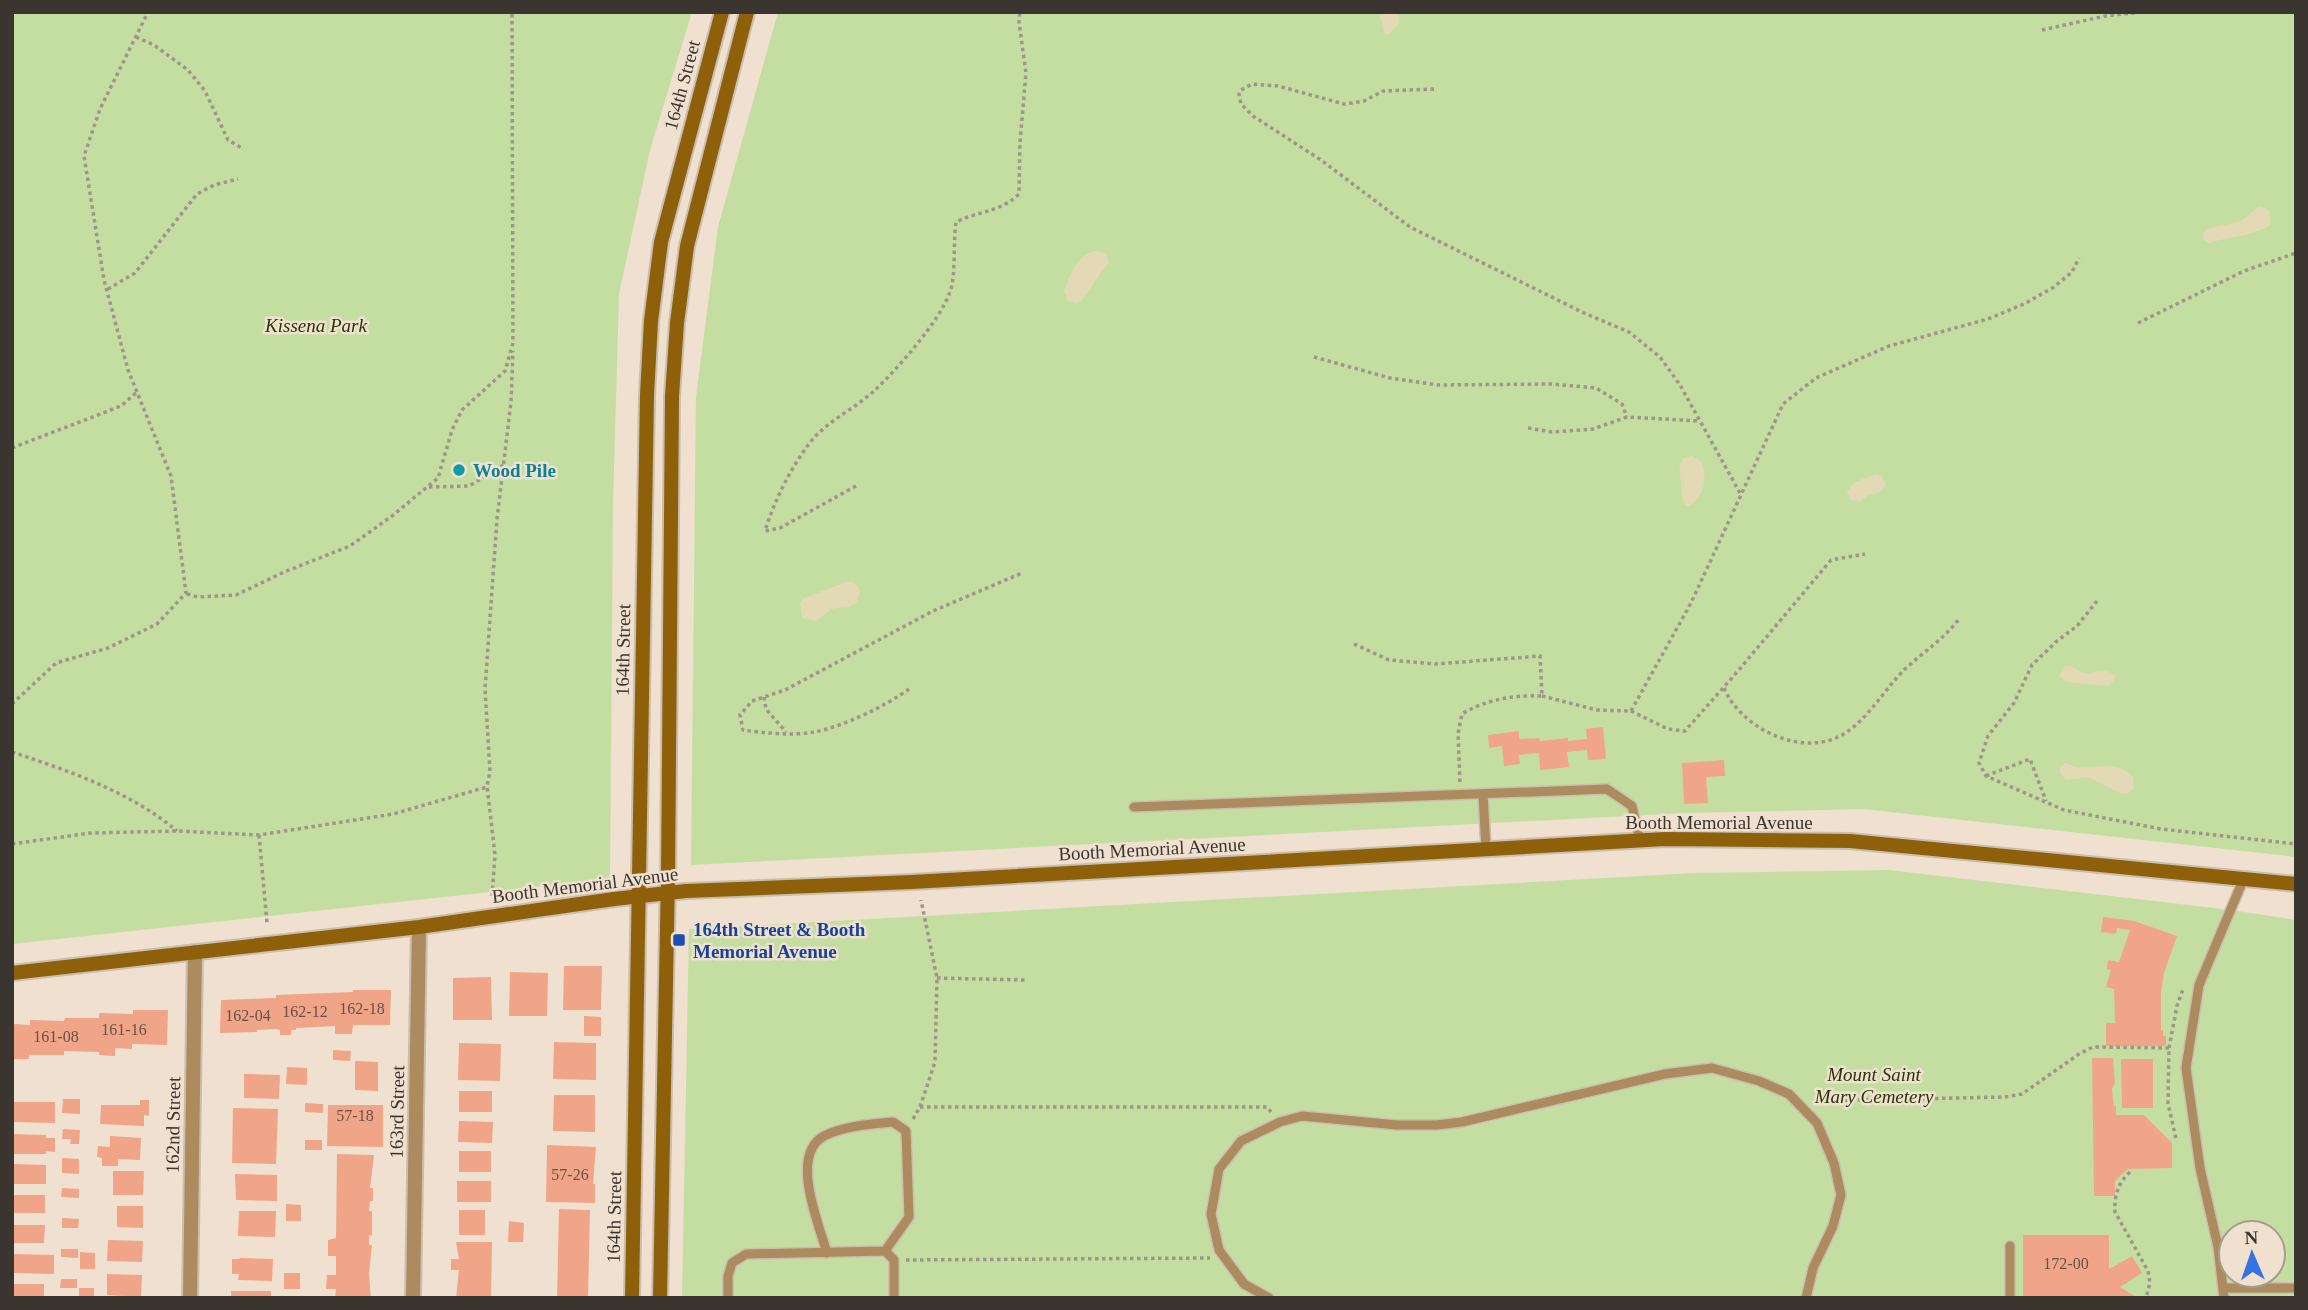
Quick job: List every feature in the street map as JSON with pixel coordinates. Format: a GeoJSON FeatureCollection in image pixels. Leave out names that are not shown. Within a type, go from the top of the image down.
{"type":"FeatureCollection","features":[{"type":"Feature","properties":{"kind":"street","name":"164th Street"},"geometry":{"type":"LineString","coordinates":[[632,1298],[646,409],[651,321],[661,242],[722,12]]}},
{"type":"Feature","properties":{"kind":"street"},"geometry":{"type":"LineString","coordinates":[[660,1298],[672,396],[677,323],[687,246],[747,12]]}},
{"type":"Feature","properties":{"kind":"street","name":"Booth Memorial Avenue"},"geometry":{"type":"LineString","coordinates":[[12,973],[419,928],[667,893],[1640,841],[1850,841],[2296,884]]}},
{"type":"Feature","properties":{"kind":"street","name":"163rd Street"},"geometry":{"type":"LineString","coordinates":[[413,1298],[419,928]]}},
{"type":"Feature","properties":{"kind":"street","name":"162nd Street"},"geometry":{"type":"LineString","coordinates":[[190,1298],[195,952]]}},
{"type":"Feature","properties":{"kind":"lane"},"geometry":{"type":"LineString","coordinates":[[1134,807],[1607,789],[1632,806],[1640,841]]}},
{"type":"Feature","properties":{"kind":"lane"},"geometry":{"type":"LineString","coordinates":[[1483,794],[1486,849]]}},
{"type":"Feature","properties":{"kind":"lane"},"geometry":{"type":"LineString","coordinates":[[2244,878],[2199,985],[2186,1068],[2200,1168],[2218,1247],[2224,1293],[2296,1288]]}},
{"type":"Feature","properties":{"kind":"lane"},"geometry":{"type":"LineString","coordinates":[[1269,1298],[1244,1284],[1219,1250],[1211,1214],[1219,1170],[1241,1141],[1280,1122],[1302,1116],[1397,1125],[1449,1123],[1665,1074],[1712,1068],[1759,1081],[1789,1094],[1817,1123],[1834,1163],[1841,1195],[1833,1226],[1813,1268],[1806,1298]]}},
{"type":"Feature","properties":{"kind":"lane"},"geometry":{"type":"LineString","coordinates":[[827,1253],[807,1178],[807,1158],[823,1137],[858,1126],[893,1122],[906,1131],[909,1217],[885,1251]]}},
{"type":"Feature","properties":{"kind":"lane"},"geometry":{"type":"LineString","coordinates":[[2010,1246],[2010,1298]]}},
{"type":"Feature","properties":{"kind":"lane"},"geometry":{"type":"LineString","coordinates":[[729,1298],[728,1276],[732,1263],[746,1254],[885,1251],[894,1260],[894,1298]]}},
{"type":"Feature","properties":{"kind":"path"},"geometry":{"type":"LineString","coordinates":[[148,12],[100,109],[84,156],[107,290],[128,370],[171,476],[186,593]]}},
{"type":"Feature","properties":{"kind":"path"},"geometry":{"type":"LineString","coordinates":[[492,896],[495,855],[487,786],[490,772],[485,689],[513,343],[512,12]]}},
{"type":"Feature","properties":{"kind":"path"},"geometry":{"type":"LineString","coordinates":[[856,486],[780,528],[765,531],[772,507],[792,469],[813,438],[875,390],[944,308],[952,289],[956,222],[967,216],[1007,205],[1018,194],[1026,72],[1020,12]]}},
{"type":"Feature","properties":{"kind":"path"},"geometry":{"type":"LineString","coordinates":[[2042,30],[2105,16],[2143,12]]}},
{"type":"Feature","properties":{"kind":"path"},"geometry":{"type":"LineString","coordinates":[[136,37],[162,50],[188,71],[205,92],[228,140],[242,148]]}},
{"type":"Feature","properties":{"kind":"path"},"geometry":{"type":"LineString","coordinates":[[1434,89],[1382,91],[1364,101],[1344,104],[1278,86],[1252,84],[1239,94],[1241,104],[1253,116],[1321,160],[1410,227],[1584,313],[1629,332],[1660,357],[1680,385],[1740,493]]}},
{"type":"Feature","properties":{"kind":"path"},"geometry":{"type":"LineString","coordinates":[[107,290],[135,273],[197,194],[238,178]]}},
{"type":"Feature","properties":{"kind":"path"},"geometry":{"type":"LineString","coordinates":[[2138,323],[2244,271],[2296,253]]}},
{"type":"Feature","properties":{"kind":"path"},"geometry":{"type":"LineString","coordinates":[[1630,711],[1691,603],[1783,404],[1816,378],[1889,346],[1988,319],[2026,303],[2054,287],[2071,272],[2079,258]]}},
{"type":"Feature","properties":{"kind":"path"},"geometry":{"type":"LineString","coordinates":[[186,593],[198,597],[236,595],[284,572],[350,546],[392,516],[438,478],[452,430],[462,410],[505,371],[513,343]]}},
{"type":"Feature","properties":{"kind":"path"},"geometry":{"type":"LineString","coordinates":[[1314,357],[1390,378],[1438,385],[1552,384],[1596,388],[1622,404],[1627,417]]}},
{"type":"Feature","properties":{"kind":"path"},"geometry":{"type":"LineString","coordinates":[[12,448],[121,406],[137,392]]}},
{"type":"Feature","properties":{"kind":"path"},"geometry":{"type":"LineString","coordinates":[[1528,428],[1552,432],[1593,429],[1627,417],[1700,421]]}},
{"type":"Feature","properties":{"kind":"path"},"geometry":{"type":"LineString","coordinates":[[428,487],[469,485],[505,464]]}},
{"type":"Feature","properties":{"kind":"path"},"geometry":{"type":"LineString","coordinates":[[1461,795],[1458,734],[1462,714],[1481,703],[1522,695],[1542,696],[1597,710],[1630,711],[1668,729],[1685,731],[1831,560],[1865,554]]}},
{"type":"Feature","properties":{"kind":"path"},"geometry":{"type":"LineString","coordinates":[[909,689],[896,699],[859,716],[813,732],[771,734],[743,730],[740,715],[752,701],[785,690],[933,611],[1022,573]]}},
{"type":"Feature","properties":{"kind":"path"},"geometry":{"type":"LineString","coordinates":[[12,704],[55,663],[108,648],[157,624],[186,593]]}},
{"type":"Feature","properties":{"kind":"path"},"geometry":{"type":"LineString","coordinates":[[2097,601],[2077,626],[2032,665],[2014,703],[1988,736],[1979,763],[1986,776],[2064,810],[2161,829],[2296,844]]}},
{"type":"Feature","properties":{"kind":"path"},"geometry":{"type":"LineString","coordinates":[[1724,688],[1729,701],[1744,718],[1760,730],[1807,743],[1836,738],[1863,718],[1891,683],[1924,651],[1949,633],[1959,619]]}},
{"type":"Feature","properties":{"kind":"path"},"geometry":{"type":"LineString","coordinates":[[1354,644],[1389,660],[1435,664],[1540,656],[1542,696]]}},
{"type":"Feature","properties":{"kind":"path"},"geometry":{"type":"LineString","coordinates":[[764,697],[766,709],[786,732]]}},
{"type":"Feature","properties":{"kind":"path"},"geometry":{"type":"LineString","coordinates":[[12,752],[54,766],[110,790],[157,814],[177,831]]}},
{"type":"Feature","properties":{"kind":"path"},"geometry":{"type":"LineString","coordinates":[[1986,776],[2030,759],[2046,801]]}},
{"type":"Feature","properties":{"kind":"path"},"geometry":{"type":"LineString","coordinates":[[12,844],[90,834],[177,831],[259,835],[393,814],[487,786]]}},
{"type":"Feature","properties":{"kind":"path"},"geometry":{"type":"LineString","coordinates":[[259,835],[267,923]]}},
{"type":"Feature","properties":{"kind":"path"},"geometry":{"type":"LineString","coordinates":[[906,1131],[920,1107],[935,1062],[937,978],[921,900]]}},
{"type":"Feature","properties":{"kind":"path"},"geometry":{"type":"LineString","coordinates":[[937,978],[1025,980]]}},
{"type":"Feature","properties":{"kind":"path"},"geometry":{"type":"LineString","coordinates":[[2176,1139],[2168,1103],[2169,1048],[2177,1006],[2186,980],[2199,985]]}},
{"type":"Feature","properties":{"kind":"path"},"geometry":{"type":"LineString","coordinates":[[1796,1101],[2005,1097],[2022,1094],[2093,1047],[2169,1048]]}},
{"type":"Feature","properties":{"kind":"path"},"geometry":{"type":"LineString","coordinates":[[920,1107],[1267,1107],[1280,1122]]}},
{"type":"Feature","properties":{"kind":"path"},"geometry":{"type":"LineString","coordinates":[[2130,1172],[2121,1180],[2115,1212],[2148,1271],[2150,1283],[2146,1298]]}},
{"type":"Feature","properties":{"kind":"path"},"geometry":{"type":"LineString","coordinates":[[894,1260],[1225,1258]]}},
{"type":"Feature","properties":{"kind":"green space","name":"Kissena Park"},"geometry":{"type":"Polygon","coordinates":[[[12,12],[692,12],[650,150],[619,294],[613,504],[610,879],[12,944],[12,12]]]}},
{"type":"Feature","properties":{"kind":"green space"},"geometry":{"type":"Polygon","coordinates":[[[778,12],[2296,12],[2296,857],[1863,809],[1686,813],[691,865],[696,397],[718,227],[778,12]]]}},
{"type":"Feature","properties":{"kind":"green space","name":"Mount Saint Mary Cemetery"},"geometry":{"type":"Polygon","coordinates":[[[1889,870],[2296,920],[2296,1298],[682,1298],[689,929],[1695,873],[1889,870]]]}},
{"type":"Feature","properties":{"kind":"sand"},"geometry":{"type":"Polygon","coordinates":[[[1379,12],[1399,12],[1400,23],[1389,34],[1385,35],[1379,12]]]}},
{"type":"Feature","properties":{"kind":"sand"},"geometry":{"type":"Polygon","coordinates":[[[2258,207],[2266,208],[2270,212],[2269,226],[2209,243],[2204,240],[2203,234],[2207,229],[2241,221],[2258,207]]]}},
{"type":"Feature","properties":{"kind":"sand"},"geometry":{"type":"Polygon","coordinates":[[[1096,251],[1106,253],[1109,262],[1082,300],[1077,303],[1068,301],[1064,291],[1072,272],[1079,261],[1096,251]]]}},
{"type":"Feature","properties":{"kind":"sand"},"geometry":{"type":"Polygon","coordinates":[[[1692,456],[1702,462],[1704,481],[1698,498],[1688,506],[1683,503],[1679,465],[1684,458],[1692,456]]]}},
{"type":"Feature","properties":{"kind":"sand"},"geometry":{"type":"Polygon","coordinates":[[[1876,474],[1881,475],[1886,485],[1879,493],[1868,495],[1859,502],[1850,499],[1847,492],[1853,483],[1876,474]]]}},
{"type":"Feature","properties":{"kind":"sand"},"geometry":{"type":"Polygon","coordinates":[[[846,582],[854,582],[860,590],[857,602],[848,607],[831,609],[816,621],[802,618],[800,603],[804,598],[846,582]]]}},
{"type":"Feature","properties":{"kind":"sand"},"geometry":{"type":"Polygon","coordinates":[[[2066,666],[2086,673],[2110,672],[2115,675],[2115,679],[2108,686],[2068,682],[2060,676],[2066,666]]]}},
{"type":"Feature","properties":{"kind":"sand"},"geometry":{"type":"Polygon","coordinates":[[[2065,763],[2084,768],[2120,768],[2133,777],[2134,787],[2128,793],[2122,794],[2087,777],[2066,780],[2060,773],[2060,767],[2065,763]]]}},
{"type":"Feature","properties":{"kind":"building"},"geometry":{"type":"Polygon","coordinates":[[[1603,727],[1606,759],[1588,760],[1587,750],[1567,752],[1569,767],[1540,770],[1539,753],[1519,755],[1520,764],[1504,766],[1502,746],[1489,748],[1488,735],[1519,731],[1519,739],[1539,738],[1540,741],[1568,738],[1568,741],[1587,739],[1586,729],[1603,727]]]}},
{"type":"Feature","properties":{"kind":"building"},"geometry":{"type":"Polygon","coordinates":[[[1724,760],[1725,776],[1706,777],[1708,803],[1684,804],[1682,763],[1724,760]]]}},
{"type":"Feature","properties":{"kind":"building"},"geometry":{"type":"Polygon","coordinates":[[[2103,917],[2134,921],[2177,936],[2164,973],[2161,993],[2161,1030],[2163,1036],[2166,1036],[2166,1046],[2106,1046],[2106,1023],[2115,1023],[2114,989],[2106,987],[2111,970],[2107,969],[2108,960],[2119,962],[2130,930],[2117,928],[2116,934],[2101,932],[2103,917]]]}},
{"type":"Feature","properties":{"kind":"building"},"geometry":{"type":"Polygon","coordinates":[[[564,966],[602,966],[601,1010],[563,1010],[564,966]]]}},
{"type":"Feature","properties":{"kind":"building"},"geometry":{"type":"Polygon","coordinates":[[[510,972],[548,973],[547,1016],[509,1016],[510,972]]]}},
{"type":"Feature","properties":{"kind":"building"},"geometry":{"type":"Polygon","coordinates":[[[491,977],[492,1020],[453,1020],[453,978],[491,977]]]}},
{"type":"Feature","properties":{"kind":"building"},"geometry":{"type":"Polygon","coordinates":[[[391,990],[390,1025],[353,1025],[352,1034],[335,1034],[335,1026],[296,1028],[291,1030],[291,1035],[280,1035],[280,1030],[276,1029],[220,1033],[221,1000],[276,998],[276,995],[391,990]]]}},
{"type":"Feature","properties":{"kind":"building"},"geometry":{"type":"Polygon","coordinates":[[[133,1010],[168,1010],[167,1045],[132,1044],[132,1049],[115,1048],[115,1056],[99,1055],[99,1052],[64,1051],[64,1055],[29,1055],[29,1059],[12,1059],[12,1024],[30,1025],[30,1020],[99,1018],[99,1013],[133,1014],[133,1010]]]}},
{"type":"Feature","properties":{"kind":"building"},"geometry":{"type":"Polygon","coordinates":[[[584,1016],[601,1017],[601,1036],[584,1036],[584,1016]]]}},
{"type":"Feature","properties":{"kind":"building"},"geometry":{"type":"Polygon","coordinates":[[[554,1042],[596,1043],[596,1080],[553,1079],[554,1042]]]}},
{"type":"Feature","properties":{"kind":"building"},"geometry":{"type":"Polygon","coordinates":[[[459,1043],[501,1044],[500,1081],[458,1080],[459,1043]]]}},
{"type":"Feature","properties":{"kind":"building"},"geometry":{"type":"Polygon","coordinates":[[[333,1050],[351,1051],[350,1061],[333,1060],[333,1050]]]}},
{"type":"Feature","properties":{"kind":"building"},"geometry":{"type":"Polygon","coordinates":[[[2092,1058],[2113,1058],[2115,1083],[2112,1089],[2116,1115],[2144,1115],[2172,1143],[2172,1168],[2128,1169],[2115,1181],[2115,1196],[2094,1196],[2092,1058]]]}},
{"type":"Feature","properties":{"kind":"building"},"geometry":{"type":"Polygon","coordinates":[[[2121,1059],[2153,1059],[2153,1108],[2122,1108],[2121,1059]]]}},
{"type":"Feature","properties":{"kind":"building"},"geometry":{"type":"Polygon","coordinates":[[[355,1061],[378,1062],[378,1091],[355,1090],[355,1061]]]}},
{"type":"Feature","properties":{"kind":"building"},"geometry":{"type":"Polygon","coordinates":[[[287,1067],[307,1068],[307,1085],[286,1084],[287,1067]]]}},
{"type":"Feature","properties":{"kind":"building"},"geometry":{"type":"Polygon","coordinates":[[[244,1074],[280,1075],[279,1099],[244,1098],[244,1074]]]}},
{"type":"Feature","properties":{"kind":"building"},"geometry":{"type":"Polygon","coordinates":[[[459,1091],[492,1091],[492,1112],[459,1112],[459,1091]]]}},
{"type":"Feature","properties":{"kind":"building"},"geometry":{"type":"Polygon","coordinates":[[[554,1095],[595,1095],[595,1132],[553,1131],[554,1095]]]}},
{"type":"Feature","properties":{"kind":"building"},"geometry":{"type":"Polygon","coordinates":[[[63,1099],[80,1099],[80,1114],[62,1113],[63,1099]]]}},
{"type":"Feature","properties":{"kind":"building"},"geometry":{"type":"Polygon","coordinates":[[[140,1100],[149,1100],[149,1116],[144,1115],[144,1126],[100,1124],[101,1105],[140,1105],[140,1100]]]}},
{"type":"Feature","properties":{"kind":"building"},"geometry":{"type":"Polygon","coordinates":[[[12,1102],[55,1102],[55,1123],[12,1122],[12,1102]]]}},
{"type":"Feature","properties":{"kind":"building"},"geometry":{"type":"Polygon","coordinates":[[[305,1103],[323,1104],[323,1113],[305,1112],[305,1103]]]}},
{"type":"Feature","properties":{"kind":"building"},"geometry":{"type":"Polygon","coordinates":[[[328,1105],[383,1105],[383,1147],[327,1146],[328,1105]]]}},
{"type":"Feature","properties":{"kind":"building"},"geometry":{"type":"Polygon","coordinates":[[[233,1108],[278,1109],[276,1164],[232,1163],[233,1108]]]}},
{"type":"Feature","properties":{"kind":"building"},"geometry":{"type":"Polygon","coordinates":[[[459,1121],[493,1122],[492,1143],[458,1142],[459,1121]]]}},
{"type":"Feature","properties":{"kind":"building"},"geometry":{"type":"Polygon","coordinates":[[[63,1129],[80,1130],[79,1144],[70,1144],[71,1139],[62,1139],[63,1129]]]}},
{"type":"Feature","properties":{"kind":"building"},"geometry":{"type":"Polygon","coordinates":[[[12,1134],[46,1135],[46,1138],[55,1138],[55,1152],[12,1154],[12,1134]]]}},
{"type":"Feature","properties":{"kind":"building"},"geometry":{"type":"Polygon","coordinates":[[[110,1136],[141,1138],[140,1160],[118,1159],[118,1166],[102,1166],[102,1158],[97,1157],[98,1146],[110,1147],[110,1136]]]}},
{"type":"Feature","properties":{"kind":"building"},"geometry":{"type":"Polygon","coordinates":[[[305,1140],[322,1140],[322,1150],[305,1150],[305,1140]]]}},
{"type":"Feature","properties":{"kind":"building"},"geometry":{"type":"Polygon","coordinates":[[[547,1145],[596,1147],[593,1184],[595,1203],[546,1202],[547,1145]]]}},
{"type":"Feature","properties":{"kind":"building"},"geometry":{"type":"Polygon","coordinates":[[[459,1151],[491,1151],[491,1172],[459,1172],[459,1151]]]}},
{"type":"Feature","properties":{"kind":"building"},"geometry":{"type":"Polygon","coordinates":[[[337,1154],[374,1155],[370,1188],[373,1188],[373,1201],[370,1201],[369,1211],[372,1211],[372,1236],[369,1235],[369,1245],[372,1245],[369,1274],[371,1298],[335,1298],[336,1289],[326,1289],[327,1275],[336,1275],[336,1256],[328,1256],[328,1240],[336,1238],[337,1154]]]}},
{"type":"Feature","properties":{"kind":"building"},"geometry":{"type":"Polygon","coordinates":[[[62,1158],[79,1159],[79,1174],[62,1173],[62,1158]]]}},
{"type":"Feature","properties":{"kind":"building"},"geometry":{"type":"Polygon","coordinates":[[[12,1164],[46,1165],[46,1184],[12,1184],[12,1164]]]}},
{"type":"Feature","properties":{"kind":"building"},"geometry":{"type":"Polygon","coordinates":[[[113,1171],[144,1171],[143,1195],[113,1195],[113,1171]]]}},
{"type":"Feature","properties":{"kind":"building"},"geometry":{"type":"Polygon","coordinates":[[[235,1174],[277,1175],[277,1201],[236,1200],[235,1174]]]}},
{"type":"Feature","properties":{"kind":"building"},"geometry":{"type":"Polygon","coordinates":[[[457,1181],[491,1181],[491,1202],[457,1202],[457,1181]]]}},
{"type":"Feature","properties":{"kind":"building"},"geometry":{"type":"Polygon","coordinates":[[[62,1188],[79,1189],[79,1198],[61,1197],[62,1188]]]}},
{"type":"Feature","properties":{"kind":"building"},"geometry":{"type":"Polygon","coordinates":[[[12,1195],[45,1195],[45,1213],[12,1213],[12,1195]]]}},
{"type":"Feature","properties":{"kind":"building"},"geometry":{"type":"Polygon","coordinates":[[[286,1204],[301,1205],[301,1221],[286,1221],[286,1204]]]}},
{"type":"Feature","properties":{"kind":"building"},"geometry":{"type":"Polygon","coordinates":[[[117,1206],[143,1206],[143,1228],[117,1227],[117,1206]]]}},
{"type":"Feature","properties":{"kind":"building"},"geometry":{"type":"Polygon","coordinates":[[[559,1209],[590,1210],[588,1298],[557,1298],[559,1209]]]}},
{"type":"Feature","properties":{"kind":"building"},"geometry":{"type":"Polygon","coordinates":[[[459,1210],[485,1210],[485,1235],[459,1235],[459,1210]]]}},
{"type":"Feature","properties":{"kind":"building"},"geometry":{"type":"Polygon","coordinates":[[[239,1211],[276,1211],[275,1237],[238,1236],[239,1211]]]}},
{"type":"Feature","properties":{"kind":"building"},"geometry":{"type":"Polygon","coordinates":[[[62,1218],[79,1219],[78,1228],[62,1228],[62,1218]]]}},
{"type":"Feature","properties":{"kind":"building"},"geometry":{"type":"Polygon","coordinates":[[[509,1221],[524,1223],[523,1242],[508,1242],[509,1221]]]}},
{"type":"Feature","properties":{"kind":"building"},"geometry":{"type":"Polygon","coordinates":[[[12,1225],[45,1225],[44,1243],[12,1243],[12,1225]]]}},
{"type":"Feature","properties":{"kind":"building"},"geometry":{"type":"Polygon","coordinates":[[[2023,1235],[2109,1235],[2109,1269],[2132,1256],[2142,1273],[2120,1287],[2138,1298],[2023,1298],[2023,1235]]]}},
{"type":"Feature","properties":{"kind":"building"},"geometry":{"type":"Polygon","coordinates":[[[108,1240],[143,1241],[142,1262],[107,1261],[108,1240]]]}},
{"type":"Feature","properties":{"kind":"building"},"geometry":{"type":"Polygon","coordinates":[[[456,1242],[492,1242],[491,1298],[456,1298],[459,1270],[451,1270],[451,1259],[459,1259],[456,1242]]]}},
{"type":"Feature","properties":{"kind":"building"},"geometry":{"type":"Polygon","coordinates":[[[61,1249],[78,1249],[78,1258],[61,1257],[61,1249]]]}},
{"type":"Feature","properties":{"kind":"building"},"geometry":{"type":"Polygon","coordinates":[[[80,1252],[95,1253],[95,1269],[80,1269],[80,1252]]]}},
{"type":"Feature","properties":{"kind":"building"},"geometry":{"type":"Polygon","coordinates":[[[12,1254],[54,1255],[54,1274],[12,1273],[12,1254]]]}},
{"type":"Feature","properties":{"kind":"building"},"geometry":{"type":"Polygon","coordinates":[[[232,1259],[273,1259],[272,1281],[238,1280],[239,1274],[232,1274],[232,1259]]]}},
{"type":"Feature","properties":{"kind":"building"},"geometry":{"type":"Polygon","coordinates":[[[284,1273],[300,1273],[300,1289],[284,1289],[284,1273]]]}},
{"type":"Feature","properties":{"kind":"building"},"geometry":{"type":"Polygon","coordinates":[[[107,1274],[142,1275],[141,1297],[107,1295],[107,1274]]]}},
{"type":"Feature","properties":{"kind":"building"},"geometry":{"type":"Polygon","coordinates":[[[61,1279],[77,1279],[77,1288],[60,1288],[61,1279]]]}},
{"type":"Feature","properties":{"kind":"building"},"geometry":{"type":"Polygon","coordinates":[[[12,1284],[44,1284],[44,1298],[12,1298],[12,1284]]]}},
{"type":"Feature","properties":{"kind":"building"},"geometry":{"type":"Polygon","coordinates":[[[79,1288],[94,1288],[94,1298],[79,1298],[79,1288]]]}},
{"type":"Feature","properties":{"kind":"building"},"geometry":{"type":"Polygon","coordinates":[[[231,1291],[271,1291],[271,1298],[231,1298],[231,1291]]]}},
{"type":"Feature","properties":{"kind":"place","name":"Wood Pile"},"geometry":{"type":"Point","coordinates":[459,470]}},
{"type":"Feature","properties":{"kind":"place","name":"164th Street & Booth Memorial Avenue"},"geometry":{"type":"Point","coordinates":[679,940]}}]}
